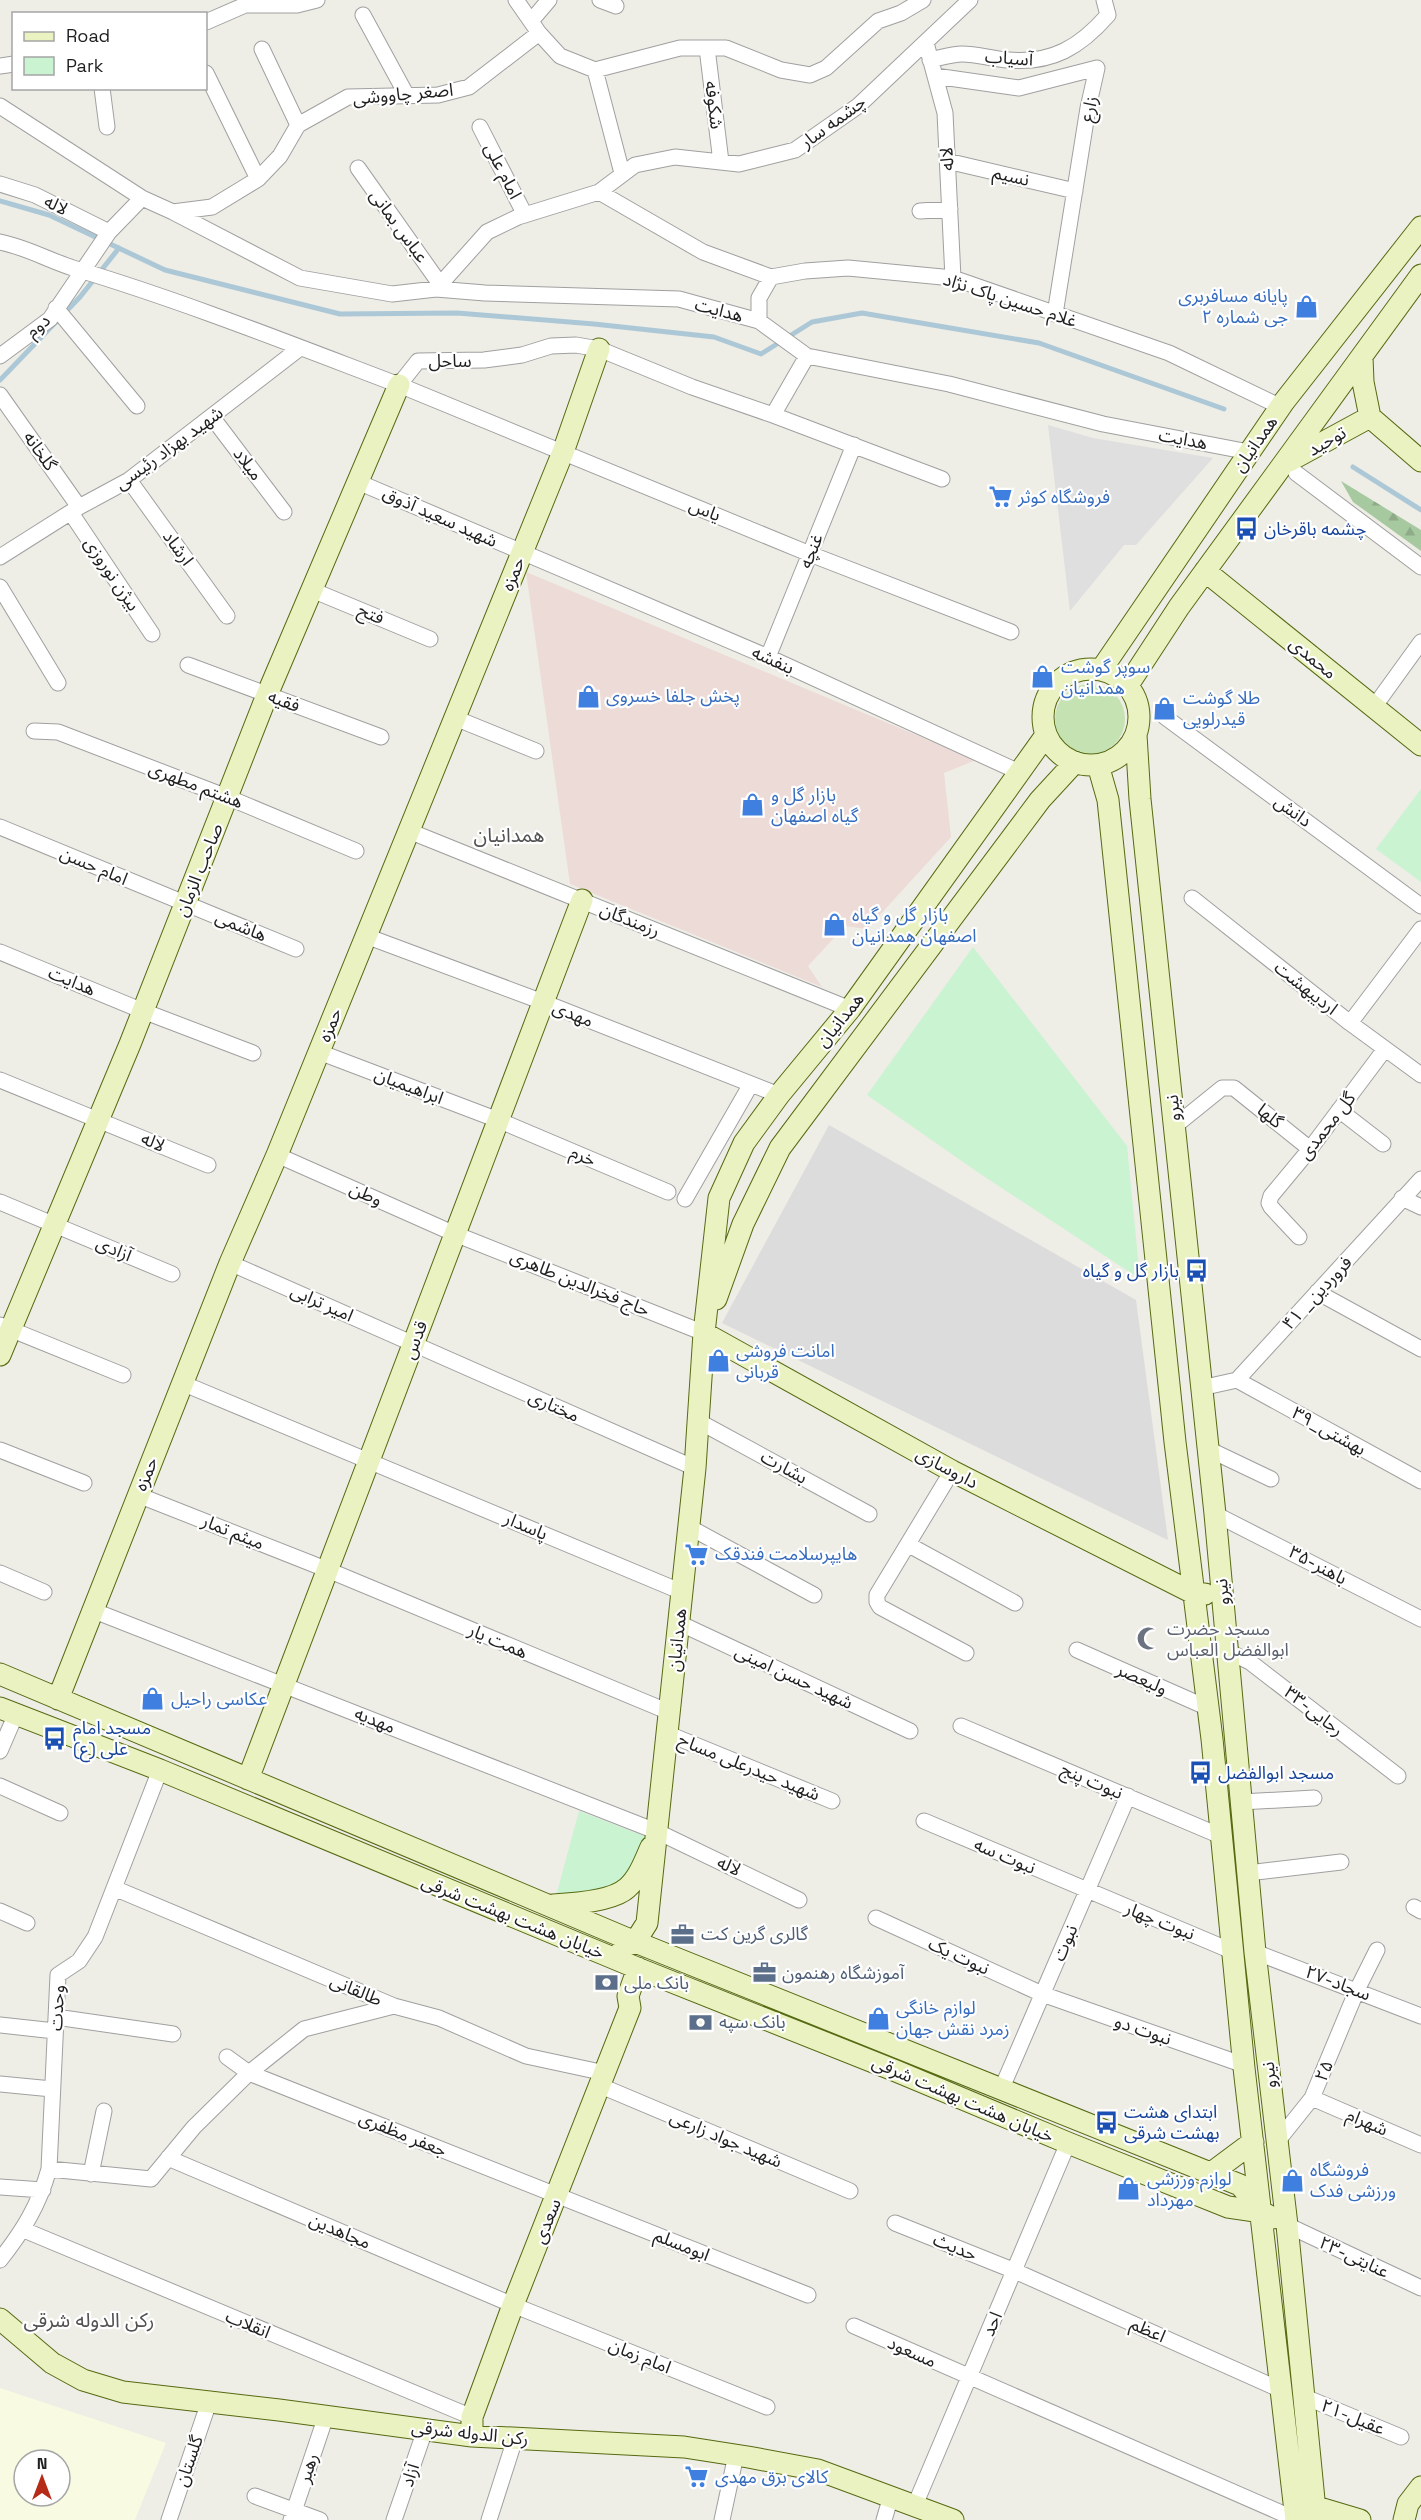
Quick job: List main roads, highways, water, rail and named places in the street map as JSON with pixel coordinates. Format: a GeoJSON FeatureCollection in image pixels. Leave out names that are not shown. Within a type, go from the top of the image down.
{"type":"FeatureCollection","features":[{"type":"Feature","properties":{"kind":"main road","name":"همدانیان"},"geometry":{"type":"LineString","coordinates":[[1101,670],[1281,407],[1421,227]]}},
{"type":"Feature","properties":{"kind":"main road","name":"همدانیان"},"geometry":{"type":"LineString","coordinates":[[1128,685],[1205,571],[1290,468],[1362,357],[1421,275]]}},
{"type":"Feature","properties":{"kind":"main road","name":"حمزه"},"geometry":{"type":"LineString","coordinates":[[58,1699],[230,1263],[277,1155],[563,452],[599,349]]}},
{"type":"Feature","properties":{"kind":"main road"},"geometry":{"type":"LineString","coordinates":[[1362,357],[1363,382],[1370,417],[1421,461]]}},
{"type":"Feature","properties":{"kind":"main road","name":"صاحب الزمان"},"geometry":{"type":"LineString","coordinates":[[0,1355],[5,1327],[55,1224],[99,1119],[267,695],[399,385]]}},
{"type":"Feature","properties":{"kind":"main road","name":"توحید"},"geometry":{"type":"LineString","coordinates":[[1290,468],[1370,417]]}},
{"type":"Feature","properties":{"kind":"main road","name":"محمدی"},"geometry":{"type":"LineString","coordinates":[[1205,571],[1421,745]]}},
{"type":"Feature","properties":{"kind":"main road"},"geometry":{"type":"LineString","coordinates":[[1086,669],[1101,670],[1115,675],[1128,685],[1139,709],[1139,722],[1136,735],[1127,749],[1114,759],[1098,765],[1075,762],[1058,751],[1046,735],[1043,721],[1044,706],[1054,687],[1072,673],[1086,669]]}},
{"type":"Feature","properties":{"kind":"main road","name":"همدانیان"},"geometry":{"type":"LineString","coordinates":[[635,1942],[647,1923],[658,1832],[695,1468],[704,1333],[719,1198],[744,1143],[778,1095],[850,1009],[1046,735]]}},
{"type":"Feature","properties":{"kind":"main road","name":"نیرو"},"geometry":{"type":"LineString","coordinates":[[1136,735],[1140,799],[1215,1514],[1256,1952],[1305,2397],[1303,2513]]}},
{"type":"Feature","properties":{"kind":"main road","name":"همدانیان"},"geometry":{"type":"LineString","coordinates":[[704,1333],[743,1224],[780,1148],[1040,800],[1075,762]]}},
{"type":"Feature","properties":{"kind":"main road","name":"نیرو"},"geometry":{"type":"LineString","coordinates":[[1098,765],[1108,800],[1175,1442],[1208,1708],[1244,2065],[1281,2390],[1303,2513]]}},
{"type":"Feature","properties":{"kind":"main road"},"geometry":{"type":"LineString","coordinates":[[1108,800],[1140,799]]}},
{"type":"Feature","properties":{"kind":"main road","name":"قدس"},"geometry":{"type":"LineString","coordinates":[[248,1779],[582,900]]}},
{"type":"Feature","properties":{"kind":"main road","name":"داروسازی"},"geometry":{"type":"LineString","coordinates":[[704,1333],[952,1471],[1195,1594]]}},
{"type":"Feature","properties":{"kind":"main road"},"geometry":{"type":"LineString","coordinates":[[1195,1594],[1222,1594]]}},
{"type":"Feature","properties":{"kind":"main road","name":"خیابان هشت بهشت شرقی"},"geometry":{"type":"LineString","coordinates":[[0,1674],[635,1942],[1001,2090],[1104,2128],[1240,2185]]}},
{"type":"Feature","properties":{"kind":"main road","name":"خیابان هشت بهشت شرقی"},"geometry":{"type":"LineString","coordinates":[[8,1711],[160,1770],[596,1951],[1228,2207],[1262,2212]]}},
{"type":"Feature","properties":{"kind":"main road"},"geometry":{"type":"LineString","coordinates":[[549,1905],[605,1898],[627,1889],[642,1867],[658,1832]]}},
{"type":"Feature","properties":{"kind":"main road"},"geometry":{"type":"LineString","coordinates":[[647,1923],[650,1938],[658,1951]]}},
{"type":"Feature","properties":{"kind":"main road"},"geometry":{"type":"LineString","coordinates":[[596,1951],[617,1950],[635,1942]]}},
{"type":"Feature","properties":{"kind":"main road","name":"سعدی"},"geometry":{"type":"LineString","coordinates":[[472,2427],[513,2305],[630,2008],[628,1996],[645,1971]]}},
{"type":"Feature","properties":{"kind":"main road"},"geometry":{"type":"LineString","coordinates":[[1210,2174],[1253,2142]]}},
{"type":"Feature","properties":{"kind":"main road"},"geometry":{"type":"LineString","coordinates":[[1240,2185],[1262,2212],[1287,2225]]}},
{"type":"Feature","properties":{"kind":"main road"},"geometry":{"type":"LineString","coordinates":[[1228,2207],[1240,2201],[1240,2185]]}},
{"type":"Feature","properties":{"kind":"main road","name":"رکن الدوله شرقی"},"geometry":{"type":"LineString","coordinates":[[0,2319],[51,2363],[83,2380],[123,2392],[425,2430],[472,2427],[515,2439],[684,2447],[736,2455],[818,2470],[953,2520]]}},
{"type":"Feature","properties":{"kind":"main road"},"geometry":{"type":"LineString","coordinates":[[1404,2520],[1408,2504],[1421,2487]]}},
{"type":"Feature","properties":{"kind":"main road"},"geometry":{"type":"LineString","coordinates":[[1303,2513],[1360,2520]]}},
{"type":"Feature","properties":{"kind":"waterway"},"geometry":{"type":"LineString","coordinates":[[0,201],[49,215],[165,270],[340,314],[457,313],[594,324],[714,337],[761,354],[812,322],[862,313],[1039,343],[1224,409]]}},
{"type":"Feature","properties":{"kind":"waterway"},"geometry":{"type":"LineString","coordinates":[[0,380],[80,297],[119,248]]}},
{"type":"Feature","properties":{"kind":"waterway"},"geometry":{"type":"LineString","coordinates":[[1353,467],[1421,510]]}},
{"type":"Feature","properties":{"kind":"place","name":"پایانه مسافربری جی شماره ۲"},"geometry":{"type":"Point","coordinates":[1306,306]}},
{"type":"Feature","properties":{"kind":"place","name":"فروشگاه کوثر"},"geometry":{"type":"Point","coordinates":[1000,497]}},
{"type":"Feature","properties":{"kind":"place","name":"چشمه باقرخان"},"geometry":{"type":"Point","coordinates":[1246,529]}},
{"type":"Feature","properties":{"kind":"place","name":"سوپر گوشت همدانیان"},"geometry":{"type":"Point","coordinates":[1043,677]}},
{"type":"Feature","properties":{"kind":"place","name":"پخش جلفا خسروی"},"geometry":{"type":"Point","coordinates":[588,696]}},
{"type":"Feature","properties":{"kind":"place","name":"طلا گوشت قیدرلویی"},"geometry":{"type":"Point","coordinates":[1165,708]}},
{"type":"Feature","properties":{"kind":"place","name":"بازار گل و گیاه اصفهان"},"geometry":{"type":"Point","coordinates":[753,805]}},
{"type":"Feature","properties":{"kind":"place","name":"بازار گل و گیاه اصفهان همدانیان"},"geometry":{"type":"Point","coordinates":[834,925]}},
{"type":"Feature","properties":{"kind":"place","name":"بازار گل و گیاه"},"geometry":{"type":"Point","coordinates":[1197,1271]}},
{"type":"Feature","properties":{"kind":"place","name":"امانت فروشی قربانی"},"geometry":{"type":"Point","coordinates":[718,1361]}},
{"type":"Feature","properties":{"kind":"place","name":"هایپرسلامت فندقک"},"geometry":{"type":"Point","coordinates":[697,1554]}},
{"type":"Feature","properties":{"kind":"place","name":"مسجد حضرت ابوالفضل العباس"},"geometry":{"type":"Point","coordinates":[1149,1639]}},
{"type":"Feature","properties":{"kind":"place","name":"عکاسی راحیل"},"geometry":{"type":"Point","coordinates":[153,1699]}},
{"type":"Feature","properties":{"kind":"place","name":"مسجد امام علی (ع)"},"geometry":{"type":"Point","coordinates":[55,1738]}},
{"type":"Feature","properties":{"kind":"place","name":"مسجد ابوالفضل"},"geometry":{"type":"Point","coordinates":[1200,1773]}},
{"type":"Feature","properties":{"kind":"place","name":"گالری گرین کت"},"geometry":{"type":"Point","coordinates":[683,1934]}},
{"type":"Feature","properties":{"kind":"place","name":"آموزشگاه رهنمون"},"geometry":{"type":"Point","coordinates":[764,1973]}},
{"type":"Feature","properties":{"kind":"place","name":"بانک ملی"},"geometry":{"type":"Point","coordinates":[606,1983]}},
{"type":"Feature","properties":{"kind":"place","name":"لوازم خانگی زمرد نقش جهان"},"geometry":{"type":"Point","coordinates":[878,2018]}},
{"type":"Feature","properties":{"kind":"place","name":"بانک سپه"},"geometry":{"type":"Point","coordinates":[701,2022]}},
{"type":"Feature","properties":{"kind":"place","name":"ابتدای هشت بهشت شرقی"},"geometry":{"type":"Point","coordinates":[1106,2122]}},
{"type":"Feature","properties":{"kind":"place","name":"فروشگاه ورزشی فدک"},"geometry":{"type":"Point","coordinates":[1292,2180]}},
{"type":"Feature","properties":{"kind":"place","name":"لوازم ورزشی مهرداد"},"geometry":{"type":"Point","coordinates":[1129,2189]}},
{"type":"Feature","properties":{"kind":"place","name":"کالای برق مهدی"},"geometry":{"type":"Point","coordinates":[697,2477]}},
{"type":"Feature","properties":{"kind":"district","name":"همدانیان"},"geometry":{"type":"Point","coordinates":[509,835]}},
{"type":"Feature","properties":{"kind":"district","name":"رکن الدوله شرقی"},"geometry":{"type":"Point","coordinates":[89,2320]}}]}
